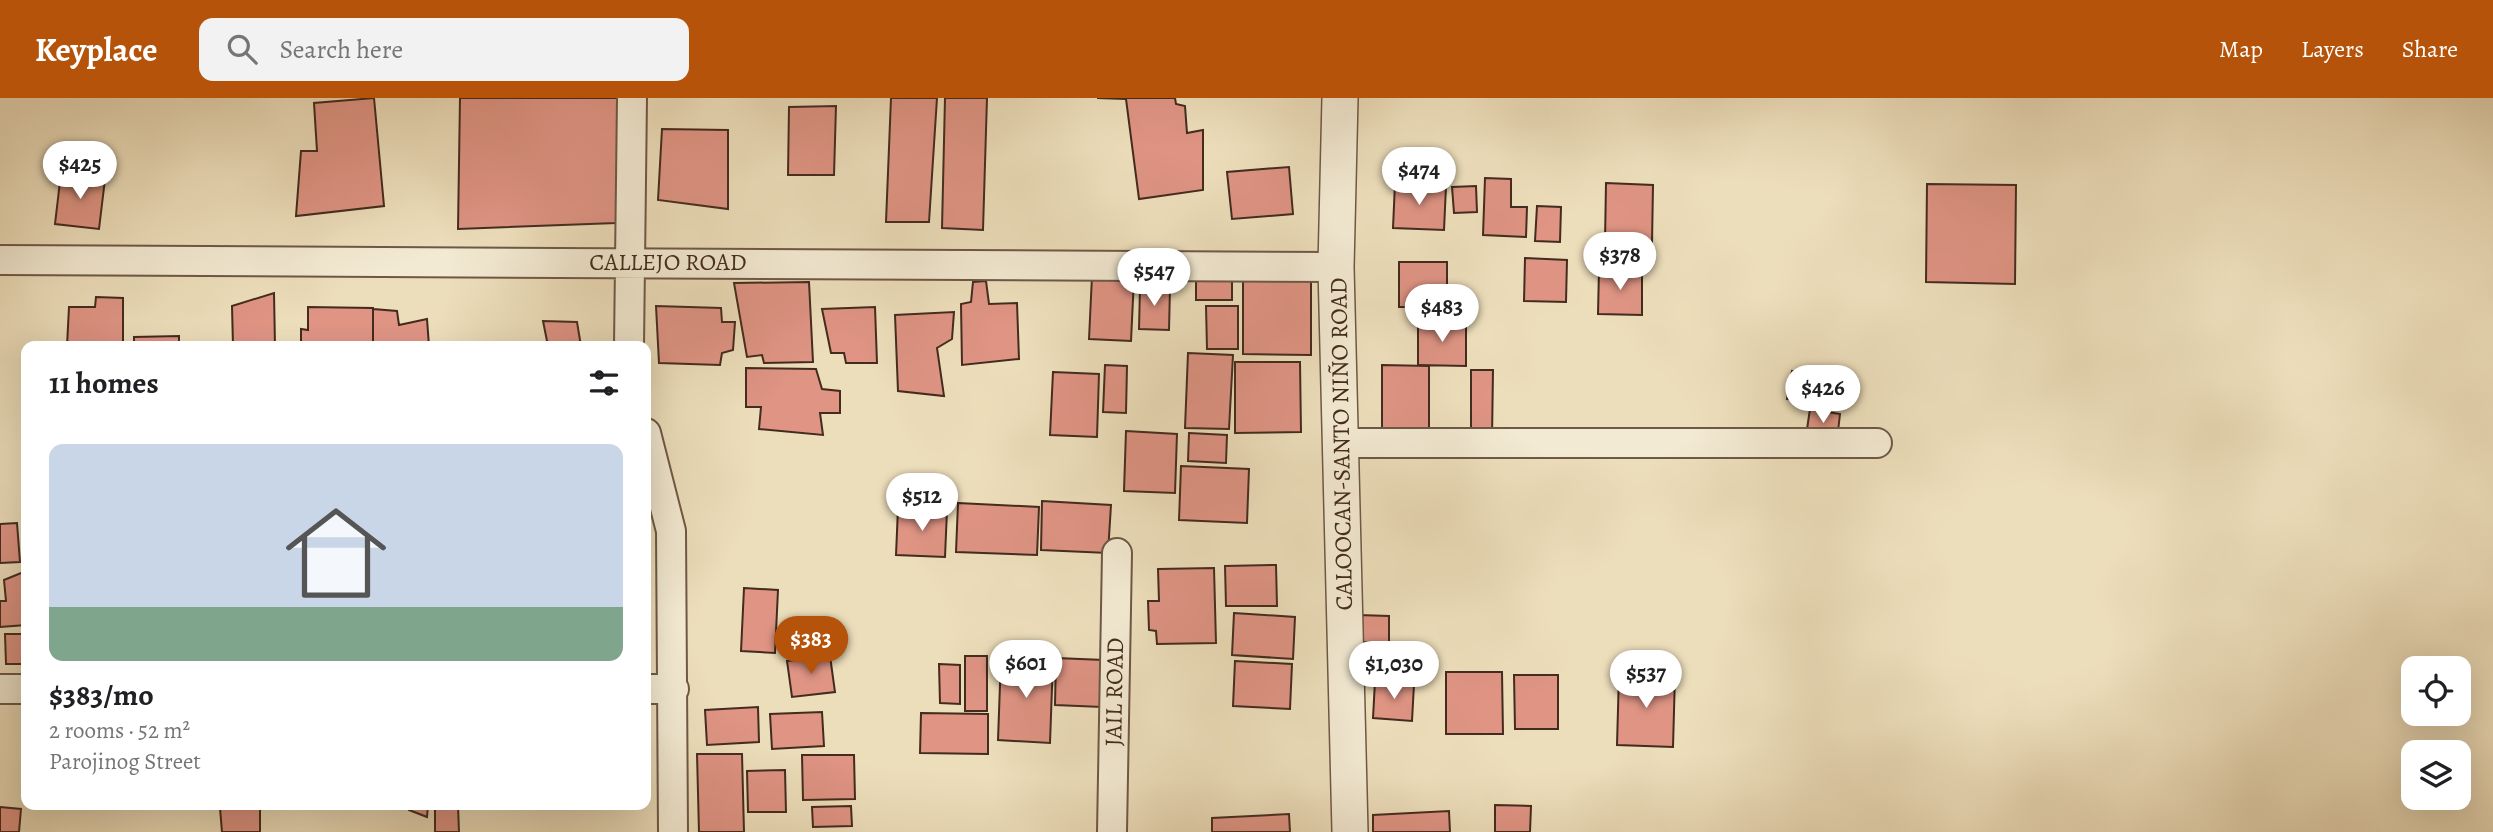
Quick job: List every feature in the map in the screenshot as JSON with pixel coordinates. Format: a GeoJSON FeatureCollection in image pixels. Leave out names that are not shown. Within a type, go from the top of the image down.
{"type":"FeatureCollection","features":[{"type":"Feature","properties":{"kind":"street"},"geometry":{"type":"LineString","coordinates":[[629,341],[632,98]]}},
{"type":"Feature","properties":{"kind":"street","name":"CALOOCAN-SANTO NIÑO ROAD"},"geometry":{"type":"LineString","coordinates":[[1340,98],[1336,267],[1350,832]]}},
{"type":"Feature","properties":{"kind":"street","name":"CALLEJO ROAD"},"geometry":{"type":"LineString","coordinates":[[0,260],[629,261],[1336,267]]}},
{"type":"Feature","properties":{"kind":"street"},"geometry":{"type":"LineString","coordinates":[[1340,443],[1877,443]]}},
{"type":"Feature","properties":{"kind":"street"},"geometry":{"type":"LineString","coordinates":[[651,453],[671,531],[673,832]]}},
{"type":"Feature","properties":{"kind":"street","name":"JAIL ROAD"},"geometry":{"type":"LineString","coordinates":[[1112,832],[1117,553]]}},
{"type":"Feature","properties":{"kind":"street"},"geometry":{"type":"LineString","coordinates":[[0,689],[21,689]]}},
{"type":"Feature","properties":{"kind":"street"},"geometry":{"type":"LineString","coordinates":[[651,689],[674,689]]}},
{"type":"Feature","properties":{"kind":"building"},"geometry":{"type":"Polygon","coordinates":[[[374,98],[384,206],[296,216],[301,151],[317,151],[314,103],[374,98]]]}},
{"type":"Feature","properties":{"kind":"building"},"geometry":{"type":"Polygon","coordinates":[[[460,98],[620,98],[616,223],[458,229],[460,98]]]}},
{"type":"Feature","properties":{"kind":"building"},"geometry":{"type":"Polygon","coordinates":[[[891,98],[937,98],[929,222],[886,222],[891,98]]]}},
{"type":"Feature","properties":{"kind":"building"},"geometry":{"type":"Polygon","coordinates":[[[945,98],[987,98],[983,230],[942,228],[945,98]]]}},
{"type":"Feature","properties":{"kind":"building"},"geometry":{"type":"Polygon","coordinates":[[[1097,98],[1175,98],[1176,104],[1185,106],[1187,133],[1203,130],[1203,190],[1139,199],[1126,99],[1097,98]]]}},
{"type":"Feature","properties":{"kind":"building"},"geometry":{"type":"Polygon","coordinates":[[[836,106],[834,175],[788,175],[789,107],[836,106]]]}},
{"type":"Feature","properties":{"kind":"building"},"geometry":{"type":"Polygon","coordinates":[[[662,129],[728,130],[728,209],[658,200],[662,129]]]}},
{"type":"Feature","properties":{"kind":"building"},"geometry":{"type":"Polygon","coordinates":[[[1289,167],[1293,214],[1232,219],[1227,172],[1289,167]]]}},
{"type":"Feature","properties":{"kind":"building"},"geometry":{"type":"Polygon","coordinates":[[[61,173],[105,179],[99,229],[55,224],[61,173]]]}},
{"type":"Feature","properties":{"kind":"building"},"geometry":{"type":"Polygon","coordinates":[[[1485,178],[1511,179],[1511,207],[1527,207],[1526,237],[1483,235],[1485,178]]]}},
{"type":"Feature","properties":{"kind":"building"},"geometry":{"type":"Polygon","coordinates":[[[1395,183],[1446,186],[1444,230],[1393,228],[1395,183]]]}},
{"type":"Feature","properties":{"kind":"building"},"geometry":{"type":"Polygon","coordinates":[[[1606,183],[1653,185],[1652,244],[1605,242],[1606,183]]]}},
{"type":"Feature","properties":{"kind":"building"},"geometry":{"type":"Polygon","coordinates":[[[1927,184],[2016,185],[2015,284],[1926,282],[1927,184]]]}},
{"type":"Feature","properties":{"kind":"building"},"geometry":{"type":"Polygon","coordinates":[[[1476,186],[1477,212],[1454,213],[1452,187],[1476,186]]]}},
{"type":"Feature","properties":{"kind":"building"},"geometry":{"type":"Polygon","coordinates":[[[1537,206],[1561,207],[1560,242],[1535,241],[1537,206]]]}},
{"type":"Feature","properties":{"kind":"building"},"geometry":{"type":"Polygon","coordinates":[[[1525,258],[1567,260],[1566,302],[1524,301],[1525,258]]]}},
{"type":"Feature","properties":{"kind":"building"},"geometry":{"type":"Polygon","coordinates":[[[1399,262],[1447,262],[1447,307],[1399,307],[1399,262]]]}},
{"type":"Feature","properties":{"kind":"building"},"geometry":{"type":"Polygon","coordinates":[[[1599,269],[1642,270],[1642,315],[1598,314],[1599,269]]]}},
{"type":"Feature","properties":{"kind":"building"},"geometry":{"type":"Polygon","coordinates":[[[1092,276],[1134,278],[1131,341],[1089,339],[1092,276]]]}},
{"type":"Feature","properties":{"kind":"building"},"geometry":{"type":"Polygon","coordinates":[[[1196,277],[1232,278],[1232,300],[1196,300],[1196,277]]]}},
{"type":"Feature","properties":{"kind":"building"},"geometry":{"type":"Polygon","coordinates":[[[1243,280],[1311,281],[1311,355],[1243,354],[1243,280]]]}},
{"type":"Feature","properties":{"kind":"building"},"geometry":{"type":"Polygon","coordinates":[[[986,281],[989,304],[1017,303],[1019,359],[962,365],[961,304],[971,302],[973,282],[986,281]]]}},
{"type":"Feature","properties":{"kind":"building"},"geometry":{"type":"Polygon","coordinates":[[[809,282],[813,362],[764,363],[762,355],[747,357],[734,283],[809,282]]]}},
{"type":"Feature","properties":{"kind":"building"},"geometry":{"type":"Polygon","coordinates":[[[1140,287],[1170,288],[1169,330],[1139,329],[1140,287]]]}},
{"type":"Feature","properties":{"kind":"building"},"geometry":{"type":"Polygon","coordinates":[[[274,293],[275,341],[233,341],[232,306],[274,293]]]}},
{"type":"Feature","properties":{"kind":"building"},"geometry":{"type":"Polygon","coordinates":[[[96,297],[123,298],[123,341],[67,341],[69,307],[95,307],[96,297]]]}},
{"type":"Feature","properties":{"kind":"building"},"geometry":{"type":"Polygon","coordinates":[[[656,306],[721,308],[722,322],[735,322],[733,350],[722,353],[720,365],[659,363],[656,306]]]}},
{"type":"Feature","properties":{"kind":"building"},"geometry":{"type":"Polygon","coordinates":[[[1206,306],[1238,306],[1238,349],[1207,349],[1206,306]]]}},
{"type":"Feature","properties":{"kind":"building"},"geometry":{"type":"Polygon","coordinates":[[[308,307],[373,308],[373,341],[301,341],[301,329],[308,330],[308,307]]]}},
{"type":"Feature","properties":{"kind":"building"},"geometry":{"type":"Polygon","coordinates":[[[875,307],[877,363],[846,363],[844,353],[831,353],[822,309],[875,307]]]}},
{"type":"Feature","properties":{"kind":"building"},"geometry":{"type":"Polygon","coordinates":[[[373,309],[397,311],[399,325],[427,319],[429,341],[373,341],[373,309]]]}},
{"type":"Feature","properties":{"kind":"building"},"geometry":{"type":"Polygon","coordinates":[[[954,312],[952,339],[937,348],[944,396],[898,391],[895,315],[954,312]]]}},
{"type":"Feature","properties":{"kind":"building"},"geometry":{"type":"Polygon","coordinates":[[[543,321],[577,322],[580,341],[547,341],[543,321]]]}},
{"type":"Feature","properties":{"kind":"building"},"geometry":{"type":"Polygon","coordinates":[[[1418,322],[1466,322],[1466,366],[1418,365],[1418,322]]]}},
{"type":"Feature","properties":{"kind":"building"},"geometry":{"type":"Polygon","coordinates":[[[179,336],[179,341],[134,341],[134,337],[179,336]]]}},
{"type":"Feature","properties":{"kind":"building"},"geometry":{"type":"Polygon","coordinates":[[[1188,353],[1233,355],[1229,429],[1185,428],[1188,353]]]}},
{"type":"Feature","properties":{"kind":"building"},"geometry":{"type":"Polygon","coordinates":[[[1235,362],[1300,362],[1301,432],[1235,433],[1235,362]]]}},
{"type":"Feature","properties":{"kind":"building"},"geometry":{"type":"Polygon","coordinates":[[[1105,365],[1127,366],[1126,413],[1103,412],[1105,365]]]}},
{"type":"Feature","properties":{"kind":"building"},"geometry":{"type":"Polygon","coordinates":[[[1382,365],[1429,366],[1429,433],[1382,432],[1382,365]]]}},
{"type":"Feature","properties":{"kind":"building"},"geometry":{"type":"Polygon","coordinates":[[[746,368],[816,369],[822,389],[840,391],[840,413],[820,413],[823,435],[759,429],[761,407],[746,407],[746,368]]]}},
{"type":"Feature","properties":{"kind":"building"},"geometry":{"type":"Polygon","coordinates":[[[1471,370],[1493,370],[1492,438],[1471,437],[1471,370]]]}},
{"type":"Feature","properties":{"kind":"building"},"geometry":{"type":"Polygon","coordinates":[[[1792,371],[1814,375],[1809,403],[1787,399],[1792,371]]]}},
{"type":"Feature","properties":{"kind":"building"},"geometry":{"type":"Polygon","coordinates":[[[1053,372],[1099,374],[1097,437],[1050,435],[1053,372]]]}},
{"type":"Feature","properties":{"kind":"building"},"geometry":{"type":"Polygon","coordinates":[[[1810,409],[1840,414],[1837,440],[1806,436],[1810,409]]]}},
{"type":"Feature","properties":{"kind":"building"},"geometry":{"type":"Polygon","coordinates":[[[1126,431],[1177,434],[1175,493],[1124,491],[1126,431]]]}},
{"type":"Feature","properties":{"kind":"building"},"geometry":{"type":"Polygon","coordinates":[[[1189,433],[1227,435],[1226,463],[1188,461],[1189,433]]]}},
{"type":"Feature","properties":{"kind":"building"},"geometry":{"type":"Polygon","coordinates":[[[1181,466],[1249,469],[1247,523],[1179,520],[1181,466]]]}},
{"type":"Feature","properties":{"kind":"building"},"geometry":{"type":"Polygon","coordinates":[[[1042,501],[1111,505],[1108,553],[1041,550],[1042,501]]]}},
{"type":"Feature","properties":{"kind":"building"},"geometry":{"type":"Polygon","coordinates":[[[958,503],[1039,507],[1037,555],[956,552],[958,503]]]}},
{"type":"Feature","properties":{"kind":"building"},"geometry":{"type":"Polygon","coordinates":[[[898,508],[947,510],[945,557],[896,555],[898,508]]]}},
{"type":"Feature","properties":{"kind":"building"},"geometry":{"type":"Polygon","coordinates":[[[17,523],[20,562],[0,563],[0,524],[17,523]]]}},
{"type":"Feature","properties":{"kind":"building"},"geometry":{"type":"Polygon","coordinates":[[[1276,565],[1277,606],[1226,606],[1225,566],[1276,565]]]}},
{"type":"Feature","properties":{"kind":"building"},"geometry":{"type":"Polygon","coordinates":[[[1214,568],[1216,643],[1157,644],[1156,631],[1149,630],[1148,601],[1159,601],[1158,569],[1214,568]]]}},
{"type":"Feature","properties":{"kind":"building"},"geometry":{"type":"Polygon","coordinates":[[[21,573],[21,625],[0,627],[0,601],[6,601],[4,580],[21,573]]]}},
{"type":"Feature","properties":{"kind":"building"},"geometry":{"type":"Polygon","coordinates":[[[744,588],[778,590],[775,653],[741,651],[744,588]]]}},
{"type":"Feature","properties":{"kind":"building"},"geometry":{"type":"Polygon","coordinates":[[[1234,613],[1295,617],[1293,659],[1232,655],[1234,613]]]}},
{"type":"Feature","properties":{"kind":"building"},"geometry":{"type":"Polygon","coordinates":[[[1358,615],[1389,616],[1389,643],[1354,642],[1358,615]]]}},
{"type":"Feature","properties":{"kind":"building"},"geometry":{"type":"Polygon","coordinates":[[[5,634],[21,634],[21,664],[6,664],[5,634]]]}},
{"type":"Feature","properties":{"kind":"building"},"geometry":{"type":"Polygon","coordinates":[[[830,656],[835,692],[792,697],[787,661],[830,656]]]}},
{"type":"Feature","properties":{"kind":"building"},"geometry":{"type":"Polygon","coordinates":[[[965,656],[987,656],[987,711],[965,711],[965,656]]]}},
{"type":"Feature","properties":{"kind":"building"},"geometry":{"type":"Polygon","coordinates":[[[1001,657],[1053,660],[1050,743],[998,740],[1001,657]]]}},
{"type":"Feature","properties":{"kind":"building"},"geometry":{"type":"Polygon","coordinates":[[[1056,658],[1104,660],[1102,707],[1055,705],[1056,658]]]}},
{"type":"Feature","properties":{"kind":"building"},"geometry":{"type":"Polygon","coordinates":[[[1235,661],[1292,664],[1290,709],[1233,706],[1235,661]]]}},
{"type":"Feature","properties":{"kind":"building"},"geometry":{"type":"Polygon","coordinates":[[[939,664],[960,665],[960,704],[940,703],[939,664]]]}},
{"type":"Feature","properties":{"kind":"building"},"geometry":{"type":"Polygon","coordinates":[[[1446,672],[1502,672],[1503,734],[1446,734],[1446,672]]]}},
{"type":"Feature","properties":{"kind":"building"},"geometry":{"type":"Polygon","coordinates":[[[1619,674],[1675,675],[1673,747],[1617,745],[1619,674]]]}},
{"type":"Feature","properties":{"kind":"building"},"geometry":{"type":"Polygon","coordinates":[[[1514,675],[1558,675],[1558,729],[1515,729],[1514,675]]]}},
{"type":"Feature","properties":{"kind":"building"},"geometry":{"type":"Polygon","coordinates":[[[1375,681],[1414,684],[1412,721],[1373,718],[1375,681]]]}},
{"type":"Feature","properties":{"kind":"building"},"geometry":{"type":"Polygon","coordinates":[[[758,707],[759,742],[707,745],[705,710],[758,707]]]}},
{"type":"Feature","properties":{"kind":"building"},"geometry":{"type":"Polygon","coordinates":[[[822,712],[824,746],[772,749],[770,714],[822,712]]]}},
{"type":"Feature","properties":{"kind":"building"},"geometry":{"type":"Polygon","coordinates":[[[921,713],[988,714],[988,754],[920,753],[921,713]]]}},
{"type":"Feature","properties":{"kind":"building"},"geometry":{"type":"Polygon","coordinates":[[[697,754],[742,754],[744,832],[699,832],[697,754]]]}},
{"type":"Feature","properties":{"kind":"building"},"geometry":{"type":"Polygon","coordinates":[[[802,755],[854,755],[855,799],[803,800],[802,755]]]}},
{"type":"Feature","properties":{"kind":"building"},"geometry":{"type":"Polygon","coordinates":[[[785,770],[786,812],[748,812],[747,771],[785,770]]]}},
{"type":"Feature","properties":{"kind":"building"},"geometry":{"type":"Polygon","coordinates":[[[1495,805],[1531,806],[1530,832],[1495,832],[1495,805]]]}},
{"type":"Feature","properties":{"kind":"building"},"geometry":{"type":"Polygon","coordinates":[[[851,806],[852,826],[813,827],[812,807],[851,806]]]}},
{"type":"Feature","properties":{"kind":"building"},"geometry":{"type":"Polygon","coordinates":[[[0,807],[21,809],[19,832],[0,832],[0,807]]]}},
{"type":"Feature","properties":{"kind":"building"},"geometry":{"type":"Polygon","coordinates":[[[220,810],[260,810],[260,832],[222,832],[220,810]]]}},
{"type":"Feature","properties":{"kind":"building"},"geometry":{"type":"Polygon","coordinates":[[[409,810],[428,810],[427,817],[409,810]]]}},
{"type":"Feature","properties":{"kind":"building"},"geometry":{"type":"Polygon","coordinates":[[[435,810],[458,810],[459,832],[435,832],[435,810]]]}},
{"type":"Feature","properties":{"kind":"building"},"geometry":{"type":"Polygon","coordinates":[[[1449,811],[1450,832],[1373,832],[1373,815],[1449,811]]]}},
{"type":"Feature","properties":{"kind":"building"},"geometry":{"type":"Polygon","coordinates":[[[1289,814],[1290,832],[1212,832],[1212,818],[1289,814]]]}}]}
